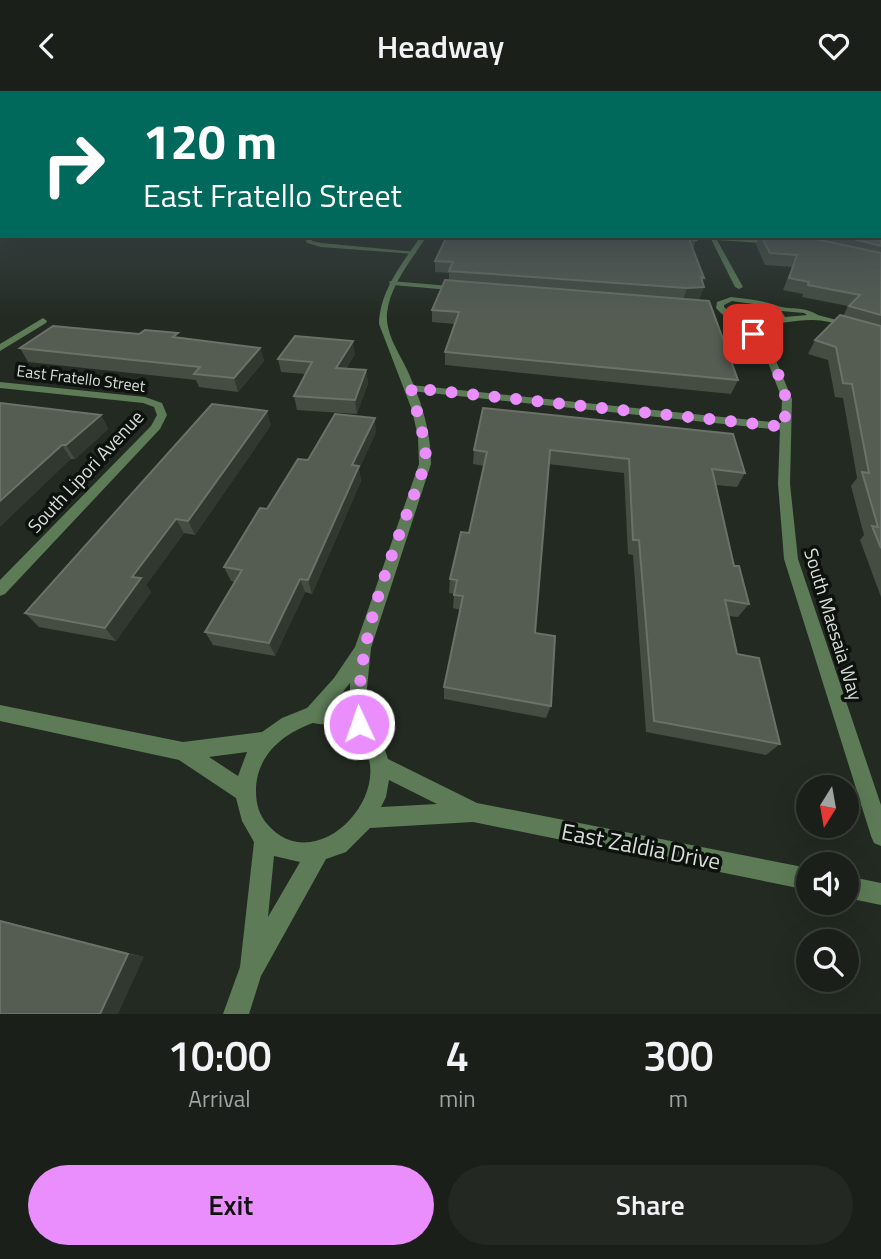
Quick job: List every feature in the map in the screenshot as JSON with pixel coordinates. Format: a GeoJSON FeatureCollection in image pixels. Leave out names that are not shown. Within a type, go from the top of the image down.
{"type":"FeatureCollection","features":[{"type":"Feature","properties":{"kind":"street"},"geometry":{"type":"LineString","coordinates":[[308,238],[309,242],[321,245],[414,252]]}},
{"type":"Feature","properties":{"kind":"street"},"geometry":{"type":"LineString","coordinates":[[359,724],[358,688],[363,648],[425,464],[426,447],[411,388],[383,325],[385,306],[393,283],[423,238]]}},
{"type":"Feature","properties":{"kind":"street"},"geometry":{"type":"LineString","coordinates":[[714,238],[739,287]]}},
{"type":"Feature","properties":{"kind":"street"},"geometry":{"type":"LineString","coordinates":[[727,238],[781,242]]}},
{"type":"Feature","properties":{"kind":"street"},"geometry":{"type":"LineString","coordinates":[[393,283],[479,290]]}},
{"type":"Feature","properties":{"kind":"street"},"geometry":{"type":"LineString","coordinates":[[731,299],[732,289],[739,287],[748,290],[759,301]]}},
{"type":"Feature","properties":{"kind":"street"},"geometry":{"type":"LineString","coordinates":[[815,317],[766,323],[746,322],[717,307],[731,299],[759,301],[776,308],[806,311],[815,317],[881,335]]}},
{"type":"Feature","properties":{"kind":"street"},"geometry":{"type":"LineString","coordinates":[[776,308],[782,316],[780,320]]}},
{"type":"Feature","properties":{"kind":"street"},"geometry":{"type":"LineString","coordinates":[[0,348],[43,321]]}},
{"type":"Feature","properties":{"kind":"street","name":"South Maesaia Way"},"geometry":{"type":"LineString","coordinates":[[746,322],[753,334],[763,339],[785,390],[783,484],[791,559],[881,836]]}},
{"type":"Feature","properties":{"kind":"street"},"geometry":{"type":"LineString","coordinates":[[763,339],[770,335],[766,323]]}},
{"type":"Feature","properties":{"kind":"street","name":"East Fratello Street"},"geometry":{"type":"LineString","coordinates":[[0,385],[145,400],[158,405]]}},
{"type":"Feature","properties":{"kind":"street"},"geometry":{"type":"LineString","coordinates":[[411,388],[785,427]]}},
{"type":"Feature","properties":{"kind":"street","name":"South Lipori Avenue"},"geometry":{"type":"LineString","coordinates":[[0,590],[156,427],[162,415],[158,405]]}},
{"type":"Feature","properties":{"kind":"street"},"geometry":{"type":"LineString","coordinates":[[313,714],[340,684],[363,648]]}},
{"type":"Feature","properties":{"kind":"street"},"geometry":{"type":"LineString","coordinates":[[0,713],[183,751],[266,741]]}},
{"type":"Feature","properties":{"kind":"street"},"geometry":{"type":"LineString","coordinates":[[313,714],[338,714],[359,724],[375,741],[382,766],[379,793],[367,818],[346,840],[318,852],[290,853],[265,841],[249,820],[244,792],[250,764],[266,741],[288,723],[313,714]]}},
{"type":"Feature","properties":{"kind":"street"},"geometry":{"type":"LineString","coordinates":[[183,751],[244,792]]}},
{"type":"Feature","properties":{"kind":"street","name":"East Zaldia Drive"},"geometry":{"type":"LineString","coordinates":[[382,766],[473,812]]}},
{"type":"Feature","properties":{"kind":"street","name":"East Zaldia Drive"},"geometry":{"type":"LineString","coordinates":[[367,818],[473,812],[796,877]]}},
{"type":"Feature","properties":{"kind":"street"},"geometry":{"type":"LineString","coordinates":[[251,971],[265,841]]}},
{"type":"Feature","properties":{"kind":"street"},"geometry":{"type":"LineString","coordinates":[[236,1014],[251,971],[318,852]]}},
{"type":"Feature","properties":{"kind":"street"},"geometry":{"type":"LineString","coordinates":[[859,889],[881,894]]}},
{"type":"Feature","properties":{"kind":"building"},"geometry":{"type":"Polygon","coordinates":[[[446,238],[695,238],[696,240],[689,239],[704,278],[701,277],[704,287],[449,271],[453,262],[435,261],[446,238]]]}},
{"type":"Feature","properties":{"kind":"building"},"geometry":{"type":"Polygon","coordinates":[[[762,238],[811,238],[881,253],[881,315],[849,306],[860,295],[808,285],[809,282],[789,278],[797,255],[770,253],[762,238]]]}},
{"type":"Feature","properties":{"kind":"building"},"geometry":{"type":"Polygon","coordinates":[[[850,238],[881,238],[881,246],[850,238]]]}},
{"type":"Feature","properties":{"kind":"building"},"geometry":{"type":"Polygon","coordinates":[[[445,280],[709,301],[738,380],[445,352],[459,312],[432,310],[445,280]]]}},
{"type":"Feature","properties":{"kind":"building"},"geometry":{"type":"Polygon","coordinates":[[[840,315],[881,326],[881,548],[872,526],[878,527],[862,472],[869,473],[852,384],[843,383],[836,347],[815,340],[840,315]]]}},
{"type":"Feature","properties":{"kind":"building"},"geometry":{"type":"Polygon","coordinates":[[[53,326],[139,334],[145,330],[178,333],[173,337],[260,348],[234,378],[194,374],[200,367],[20,348],[53,326]]]}},
{"type":"Feature","properties":{"kind":"building"},"geometry":{"type":"Polygon","coordinates":[[[295,336],[353,341],[336,368],[366,370],[355,400],[294,396],[312,362],[278,359],[295,336]]]}},
{"type":"Feature","properties":{"kind":"building"},"geometry":{"type":"Polygon","coordinates":[[[0,403],[101,415],[66,445],[62,445],[0,501],[0,403]]]}},
{"type":"Feature","properties":{"kind":"building"},"geometry":{"type":"Polygon","coordinates":[[[212,404],[267,411],[188,521],[176,519],[132,577],[141,578],[105,628],[25,613],[212,404]]]}},
{"type":"Feature","properties":{"kind":"building"},"geometry":{"type":"Polygon","coordinates":[[[483,408],[733,434],[745,473],[712,469],[734,566],[739,566],[749,604],[725,600],[737,654],[759,658],[780,744],[654,721],[639,540],[633,540],[629,459],[550,450],[535,633],[555,636],[551,706],[444,687],[463,596],[454,595],[457,580],[450,579],[461,532],[469,533],[487,452],[474,450],[483,408]]]}},
{"type":"Feature","properties":{"kind":"building"},"geometry":{"type":"Polygon","coordinates":[[[335,414],[375,418],[352,465],[359,466],[308,580],[300,579],[269,643],[205,632],[242,570],[224,567],[260,508],[267,509],[298,459],[308,460],[335,414]]]}},
{"type":"Feature","properties":{"kind":"building"},"geometry":{"type":"Polygon","coordinates":[[[0,921],[128,954],[100,1014],[0,1014],[0,921]]]}},
{"type":"Feature","properties":{"kind":"route"},"geometry":{"type":"LineString","coordinates":[[359,724],[358,688],[363,648],[425,464],[426,447],[411,388],[785,427],[785,390],[763,339],[753,334]]}}]}
